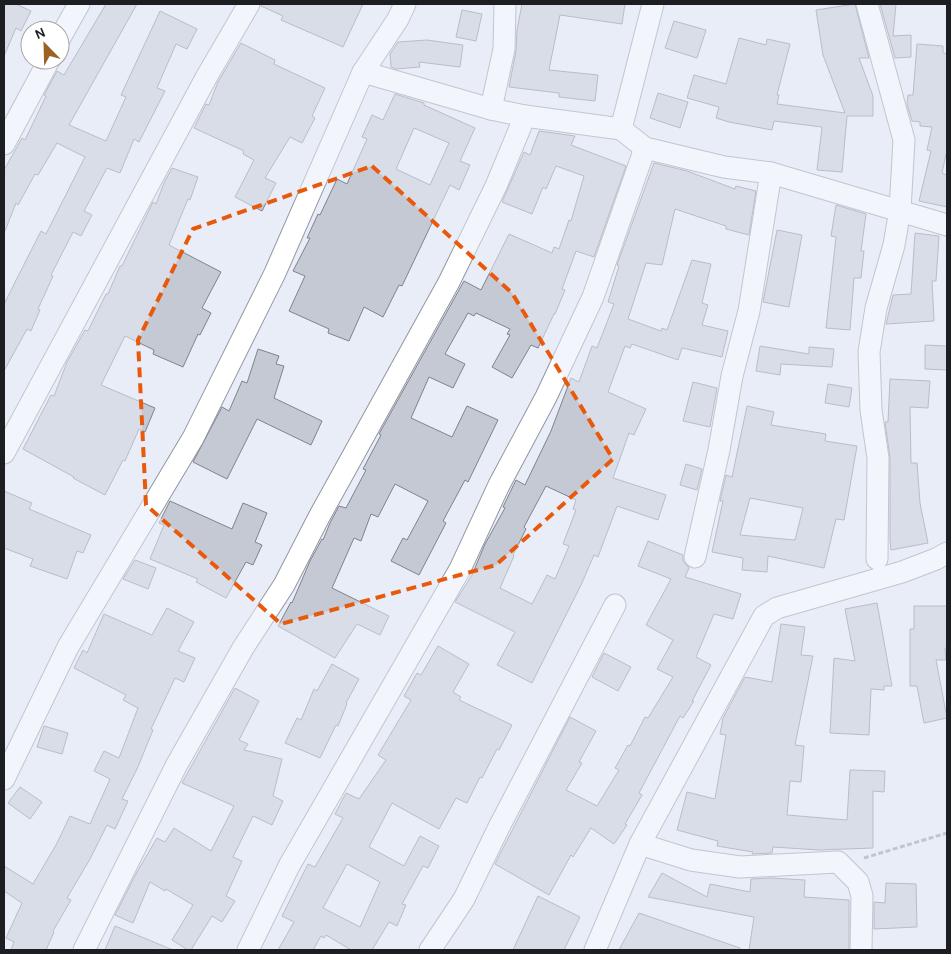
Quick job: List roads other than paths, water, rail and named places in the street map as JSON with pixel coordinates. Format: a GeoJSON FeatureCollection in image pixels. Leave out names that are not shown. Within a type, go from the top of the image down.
{"type":"FeatureCollection","features":[{"type":"Feature","properties":{"kind":"street"},"geometry":{"type":"LineString","coordinates":[[70,20],[79,4]]}},
{"type":"Feature","properties":{"kind":"street"},"geometry":{"type":"LineString","coordinates":[[4,453],[207,76],[249,4]]}},
{"type":"Feature","properties":{"kind":"street"},"geometry":{"type":"LineString","coordinates":[[4,779],[68,646],[192,438],[275,273],[363,72],[406,4]]}},
{"type":"Feature","properties":{"kind":"street"},"geometry":{"type":"LineString","coordinates":[[491,109],[504,49],[505,4]]}},
{"type":"Feature","properties":{"kind":"street"},"geometry":{"type":"LineString","coordinates":[[621,129],[653,4]]}},
{"type":"Feature","properties":{"kind":"street"},"geometry":{"type":"LineString","coordinates":[[867,4],[904,140],[900,210],[894,246],[876,308],[869,352],[871,410],[878,458],[877,559]]}},
{"type":"Feature","properties":{"kind":"street"},"geometry":{"type":"LineString","coordinates":[[4,144],[43,70]]}},
{"type":"Feature","properties":{"kind":"street"},"geometry":{"type":"LineString","coordinates":[[363,72],[491,109],[525,116],[621,129],[645,148],[724,167],[771,173],[947,225]]}},
{"type":"Feature","properties":{"kind":"street"},"geometry":{"type":"LineString","coordinates":[[84,950],[176,766],[243,648],[284,585],[319,517],[449,282],[496,186],[525,116]]}},
{"type":"Feature","properties":{"kind":"street"},"geometry":{"type":"LineString","coordinates":[[248,950],[290,866],[460,569],[499,485],[546,397],[593,297],[645,148]]}},
{"type":"Feature","properties":{"kind":"street"},"geometry":{"type":"LineString","coordinates":[[695,557],[719,450],[732,376],[749,311],[771,173]]}},
{"type":"Feature","properties":{"kind":"street"},"geometry":{"type":"LineString","coordinates":[[594,950],[640,844],[764,616],[777,608],[902,572],[947,553]]}},
{"type":"Feature","properties":{"kind":"street"},"geometry":{"type":"LineString","coordinates":[[430,950],[464,899],[500,825],[615,605]]}},
{"type":"Feature","properties":{"kind":"street"},"geometry":{"type":"LineString","coordinates":[[640,844],[691,860],[740,867],[838,862],[858,882],[862,896],[861,950]]}}]}
